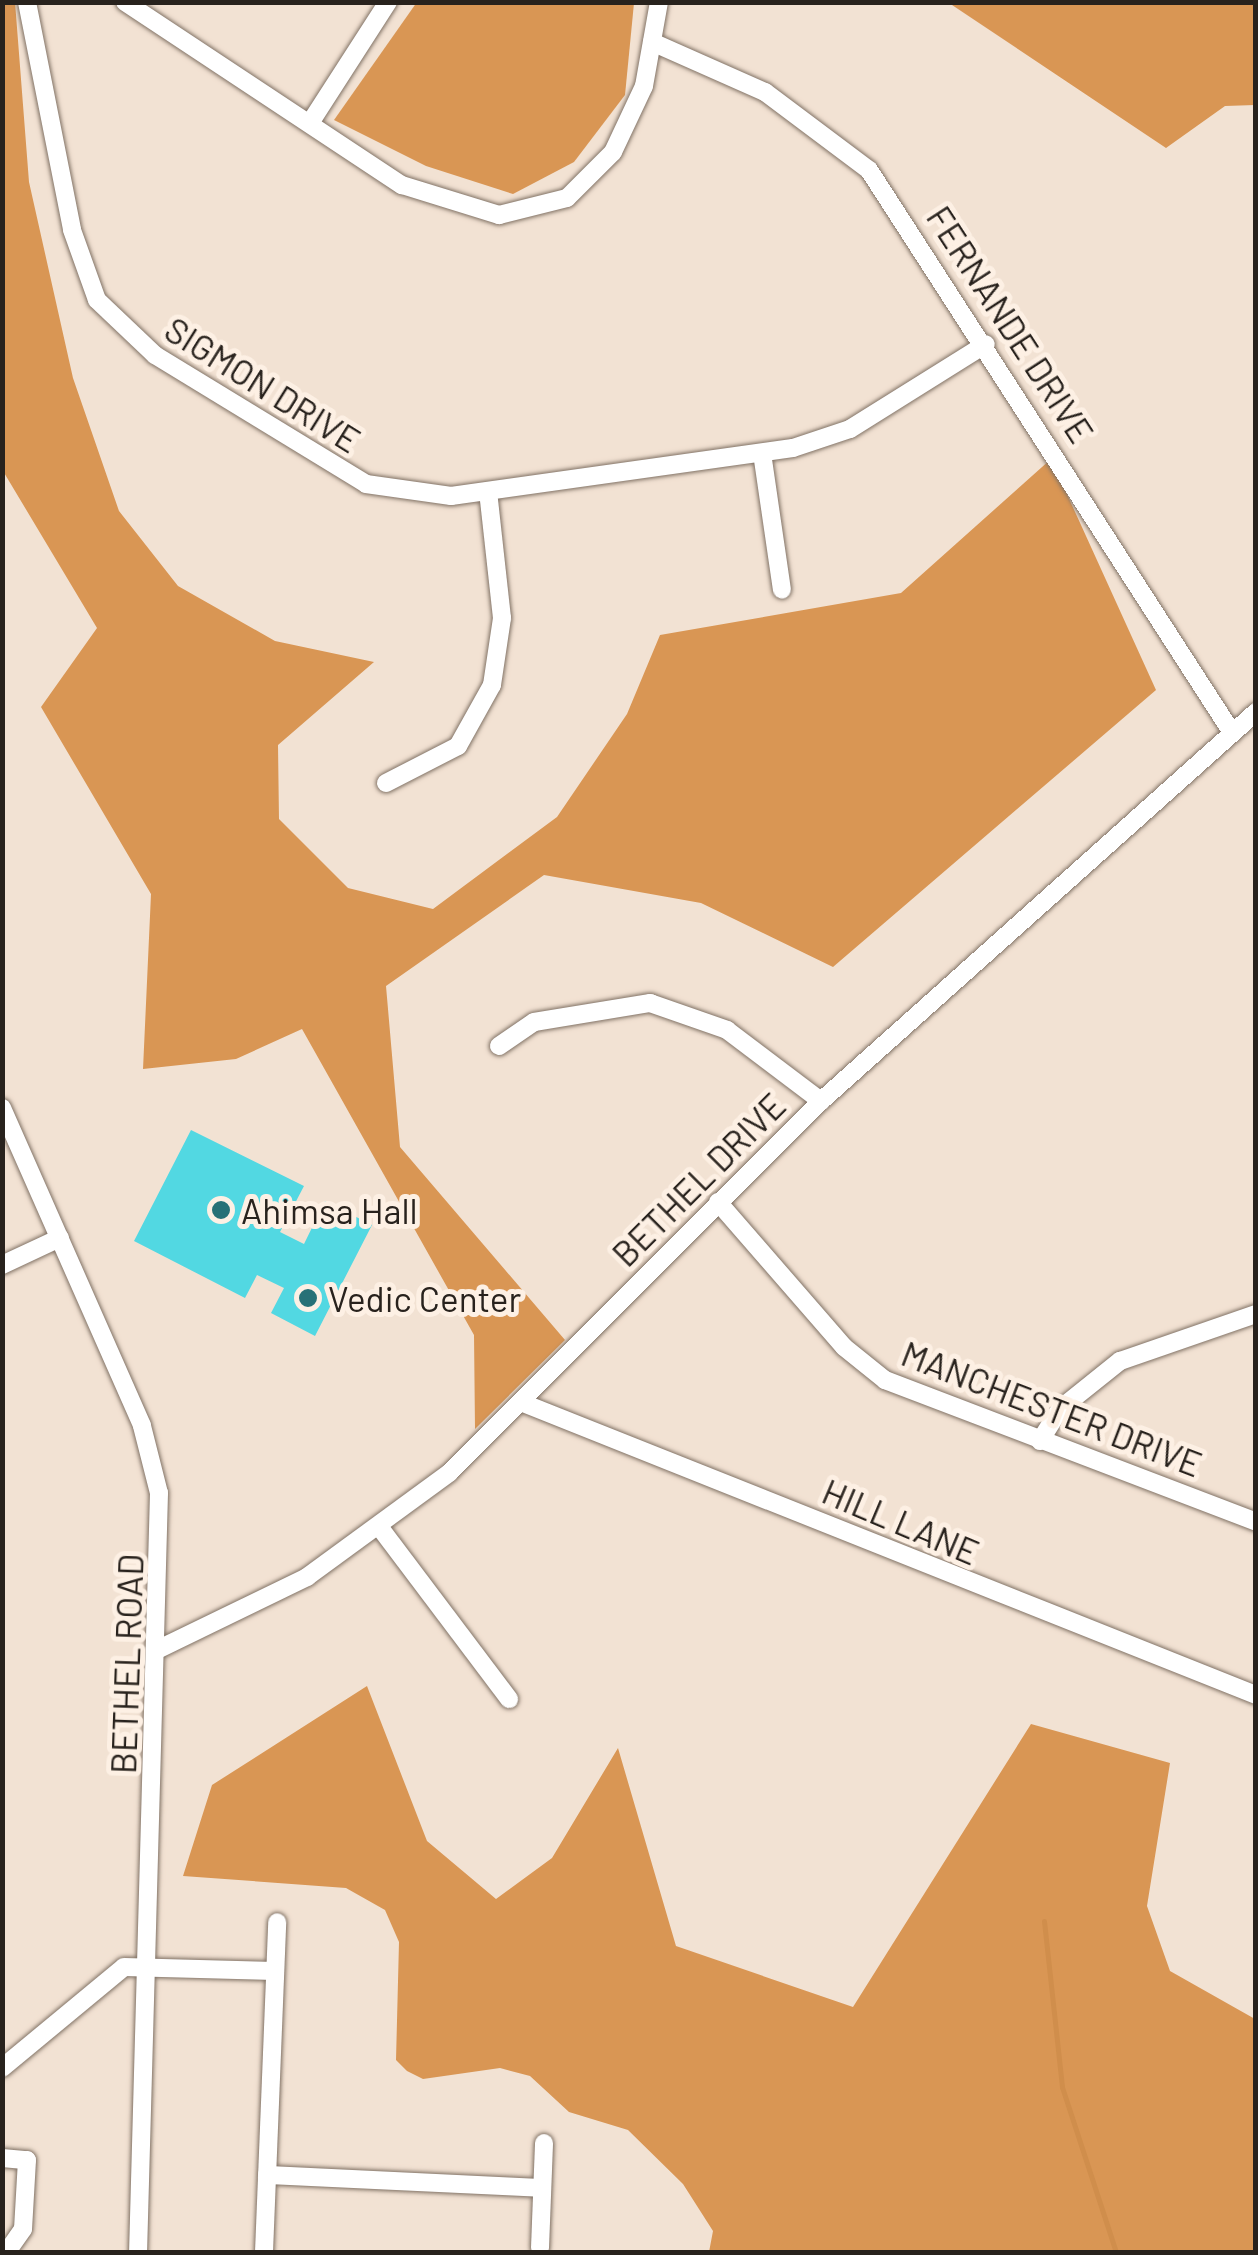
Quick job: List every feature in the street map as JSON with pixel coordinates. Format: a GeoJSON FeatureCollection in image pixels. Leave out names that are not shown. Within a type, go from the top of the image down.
{"type":"FeatureCollection","features":[{"type":"Feature","properties":{"kind":"street","name":"SIGMON DRIVE"},"geometry":{"type":"LineString","coordinates":[[28,2],[79,259],[108,316],[349,478],[416,496],[488,492],[762,453],[850,429],[986,344]]}},
{"type":"Feature","properties":{"kind":"street"},"geometry":{"type":"LineString","coordinates":[[124,2],[436,202],[524,213],[567,198],[613,152],[640,100],[659,2]]}},
{"type":"Feature","properties":{"kind":"street"},"geometry":{"type":"LineString","coordinates":[[310,123],[388,2]]}},
{"type":"Feature","properties":{"kind":"street","name":"FERNANDE DRIVE"},"geometry":{"type":"LineString","coordinates":[[652,42],[766,92],[846,146],[986,344],[1231,730]]}},
{"type":"Feature","properties":{"kind":"street"},"geometry":{"type":"LineString","coordinates":[[762,453],[782,590]]}},
{"type":"Feature","properties":{"kind":"street"},"geometry":{"type":"LineString","coordinates":[[386,784],[458,746],[492,685],[502,618],[488,492]]}},
{"type":"Feature","properties":{"kind":"street","name":"BETHEL DRIVE"},"geometry":{"type":"LineString","coordinates":[[158,1648],[257,1606],[382,1529],[523,1403],[821,1101],[1231,730],[1256,712]]}},
{"type":"Feature","properties":{"kind":"street"},"geometry":{"type":"LineString","coordinates":[[499,1046],[534,1022],[650,1003],[727,1030],[821,1101]]}},
{"type":"Feature","properties":{"kind":"street","name":"BETHEL ROAD"},"geometry":{"type":"LineString","coordinates":[[2,1108],[152,1458],[162,1539],[138,2252]]}},
{"type":"Feature","properties":{"kind":"street","name":"MANCHESTER DRIVE"},"geometry":{"type":"LineString","coordinates":[[718,1202],[868,1368],[1040,1441],[1256,1522]]}},
{"type":"Feature","properties":{"kind":"street"},"geometry":{"type":"LineString","coordinates":[[2,1264],[60,1238]]}},
{"type":"Feature","properties":{"kind":"street"},"geometry":{"type":"LineString","coordinates":[[1040,1441],[1060,1408],[1120,1361],[1256,1314]]}},
{"type":"Feature","properties":{"kind":"street","name":"HILL LANE"},"geometry":{"type":"LineString","coordinates":[[523,1403],[1256,1694]]}},
{"type":"Feature","properties":{"kind":"street"},"geometry":{"type":"LineString","coordinates":[[382,1529],[509,1698]]}},
{"type":"Feature","properties":{"kind":"street"},"geometry":{"type":"LineString","coordinates":[[264,2252],[278,1922]]}},
{"type":"Feature","properties":{"kind":"street"},"geometry":{"type":"LineString","coordinates":[[2,2068],[112,1975],[147,1966],[275,1971]]}},
{"type":"Feature","properties":{"kind":"street"},"geometry":{"type":"LineString","coordinates":[[540,2248],[544,2142]]}},
{"type":"Feature","properties":{"kind":"street"},"geometry":{"type":"LineString","coordinates":[[2,2158],[26,2160],[23,2229],[7,2252]]}},
{"type":"Feature","properties":{"kind":"street"},"geometry":{"type":"LineString","coordinates":[[267,2175],[542,2188]]}},
{"type":"Feature","properties":{"kind":"shaded area"},"geometry":{"type":"Polygon","coordinates":[[[15,2],[29,182],[73,378],[119,511],[178,586],[275,641],[374,662],[278,745],[279,819],[348,888],[433,909],[557,817],[627,714],[660,635],[901,593],[1051,459],[1156,690],[833,967],[701,903],[544,875],[386,986],[400,1147],[565,1340],[475,1429],[474,1335],[302,1029],[236,1059],[143,1069],[151,894],[41,707],[97,628],[3,471],[2,3],[15,2]]]}},
{"type":"Feature","properties":{"kind":"shaded area"},"geometry":{"type":"Polygon","coordinates":[[[417,2],[634,3],[625,95],[574,162],[513,194],[426,166],[334,120],[417,2]]]}},
{"type":"Feature","properties":{"kind":"shaded area"},"geometry":{"type":"Polygon","coordinates":[[[949,3],[1255,3],[1255,105],[1225,106],[1166,148],[949,3]]]}},
{"type":"Feature","properties":{"kind":"shaded area"},"geometry":{"type":"Polygon","coordinates":[[[367,1686],[427,1841],[496,1899],[552,1858],[618,1748],[676,1946],[853,2007],[1031,1724],[1170,1763],[1147,1906],[1170,1971],[1255,2019],[1255,2252],[709,2252],[713,2231],[683,2184],[628,2130],[569,2112],[530,2076],[500,2068],[423,2079],[407,2071],[396,2060],[399,1942],[385,1910],[346,1888],[183,1876],[212,1785],[367,1686]]]}},
{"type":"Feature","properties":{"kind":"building","name":"Ahimsa Hall"},"geometry":{"type":"Polygon","coordinates":[[[191,1130],[304,1186],[280,1232],[304,1244],[325,1201],[372,1225],[315,1336],[271,1313],[284,1288],[257,1275],[245,1298],[134,1241],[191,1130]]]}},
{"type":"Feature","properties":{"kind":"waterway"},"geometry":{"type":"LineString","coordinates":[[1044,1921],[1062,2087],[1116,2252]]}},
{"type":"Feature","properties":{"kind":"place","name":"Ahimsa Hall"},"geometry":{"type":"Point","coordinates":[221,1210]}},
{"type":"Feature","properties":{"kind":"place","name":"Vedic Center"},"geometry":{"type":"Point","coordinates":[308,1298]}}]}
